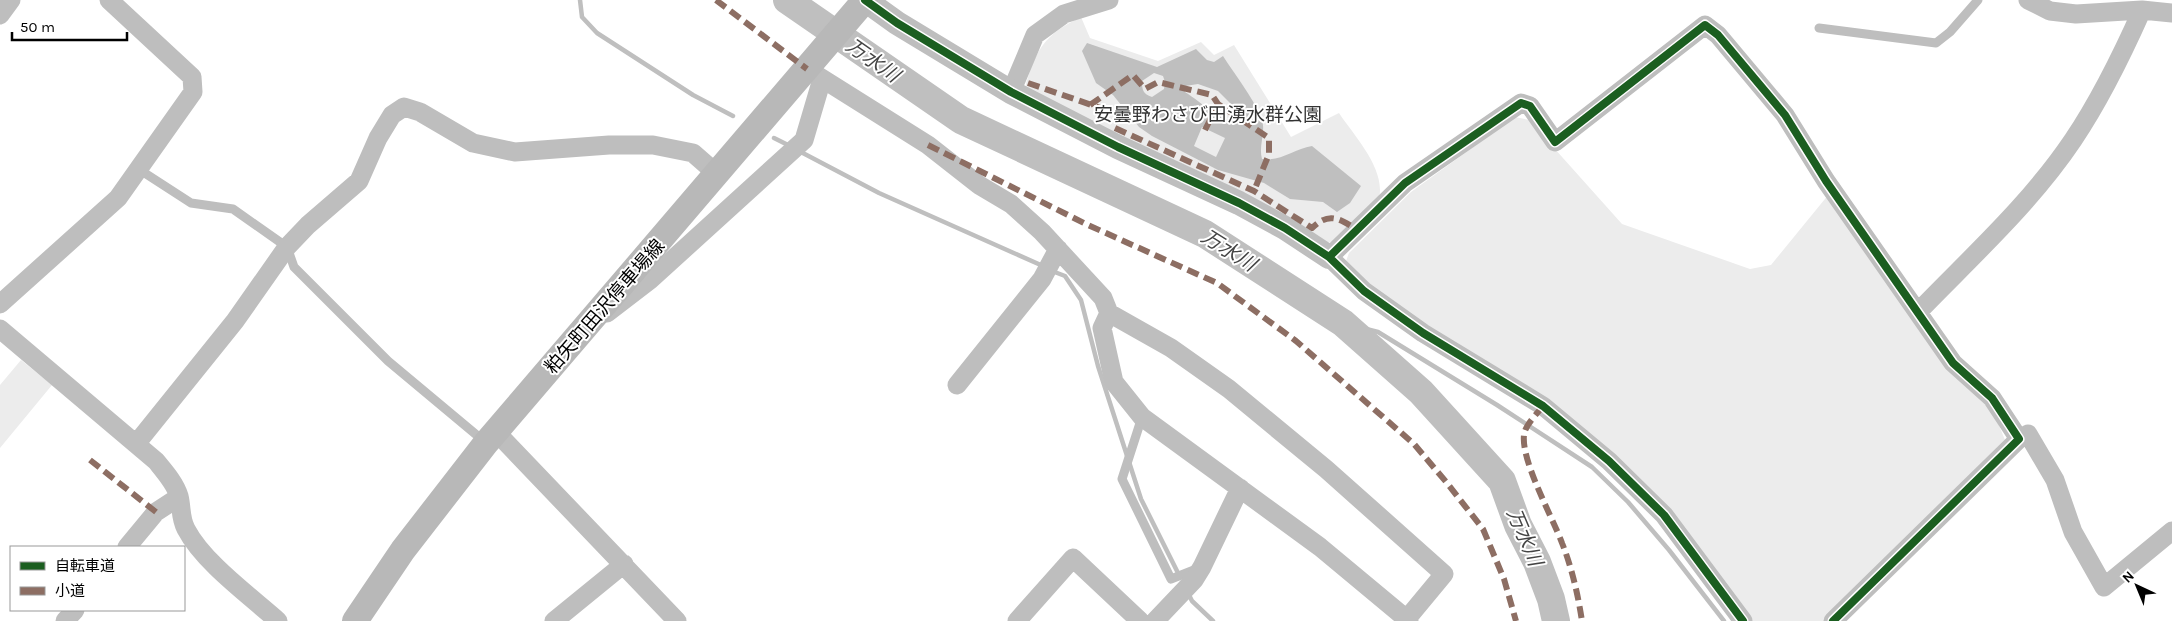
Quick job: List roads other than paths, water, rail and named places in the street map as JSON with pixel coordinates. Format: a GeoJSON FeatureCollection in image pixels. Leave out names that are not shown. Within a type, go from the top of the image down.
{"type":"FeatureCollection","features":[{"type":"Feature","properties":{"kind":"main road","name":"粕矢町田沢停車場線"},"geometry":{"type":"LineString","coordinates":[[355,621],[402,550],[491,438],[717,174],[814,70],[862,3]]}},
{"type":"Feature","properties":{"kind":"street"},"geometry":{"type":"LineString","coordinates":[[0,15],[11,0]]}},
{"type":"Feature","properties":{"kind":"street"},"geometry":{"type":"LineString","coordinates":[[0,304],[118,198],[140,170],[193,92],[192,77],[110,0]]}},
{"type":"Feature","properties":{"kind":"street"},"geometry":{"type":"LineString","coordinates":[[1011,92],[1035,36],[1064,14],[1109,0]]}},
{"type":"Feature","properties":{"kind":"street"},"geometry":{"type":"LineString","coordinates":[[2028,0],[2050,11],[2076,14],[2142,10],[2172,14]]}},
{"type":"Feature","properties":{"kind":"street"},"geometry":{"type":"LineString","coordinates":[[862,3],[1011,92],[1118,147],[1239,203],[1285,228],[1329,257],[1364,292],[1424,333],[1543,406],[1608,461],[1664,515],[1743,621]]}},
{"type":"Feature","properties":{"kind":"street"},"geometry":{"type":"LineString","coordinates":[[1918,312],[2027,199],[2058,160],[2102,90],[2124,50],[2142,10]]}},
{"type":"Feature","properties":{"kind":"street"},"geometry":{"type":"LineString","coordinates":[[1329,257],[1405,183],[1521,102],[1530,106],[1555,142],[1705,25],[1718,36],[1785,115],[1826,181],[1953,363],[1992,398],[2019,439]]}},
{"type":"Feature","properties":{"kind":"street"},"geometry":{"type":"LineString","coordinates":[[585,328],[650,280],[798,146],[814,70],[928,145],[979,185],[1011,204],[1053,260],[1103,298],[1110,313],[1171,348],[1229,390],[1326,468],[1444,574],[1407,620],[1320,547],[1142,416],[1114,382],[1102,328],[1110,313]]}},
{"type":"Feature","properties":{"kind":"street"},"geometry":{"type":"LineString","coordinates":[[136,444],[235,321],[287,247],[308,225],[359,181],[378,138],[392,115],[404,107],[420,112],[473,143],[515,152],[609,145],[653,145],[693,153],[717,174]]}},
{"type":"Feature","properties":{"kind":"street"},"geometry":{"type":"LineString","coordinates":[[957,385],[1053,260]]}},
{"type":"Feature","properties":{"kind":"street"},"geometry":{"type":"LineString","coordinates":[[0,329],[156,461],[170,477],[179,497],[180,514],[186,530],[200,550],[278,621]]}},
{"type":"Feature","properties":{"kind":"street"},"geometry":{"type":"LineString","coordinates":[[1833,621],[2019,439],[2028,434],[2054,480],[2073,532],[2104,587],[2172,530]]}},
{"type":"Feature","properties":{"kind":"street"},"geometry":{"type":"LineString","coordinates":[[491,438],[624,564],[677,621]]}},
{"type":"Feature","properties":{"kind":"street"},"geometry":{"type":"LineString","coordinates":[[1155,621],[1187,578],[1240,488]]}},
{"type":"Feature","properties":{"kind":"street"},"geometry":{"type":"LineString","coordinates":[[128,546],[156,512],[179,497]]}},
{"type":"Feature","properties":{"kind":"street"},"geometry":{"type":"LineString","coordinates":[[1017,621],[1073,558],[1140,621]]}},
{"type":"Feature","properties":{"kind":"street"},"geometry":{"type":"LineString","coordinates":[[554,621],[624,564]]}},
{"type":"Feature","properties":{"kind":"street"},"geometry":{"type":"LineString","coordinates":[[65,621],[73,611]]}},
{"type":"Feature","properties":{"kind":"lane"},"geometry":{"type":"LineString","coordinates":[[1819,28],[1936,43],[1950,32],[1978,0]]}},
{"type":"Feature","properties":{"kind":"lane"},"geometry":{"type":"LineString","coordinates":[[140,170],[191,203],[234,209],[287,247],[294,267],[381,354],[491,438]]}},
{"type":"Feature","properties":{"kind":"lane"},"geometry":{"type":"LineString","coordinates":[[1142,416],[1122,479],[1187,578]]}},
{"type":"Feature","properties":{"kind":"waterway"},"geometry":{"type":"LineString","coordinates":[[580,0],[582,17],[597,33],[693,95],[733,116]]}},
{"type":"Feature","properties":{"kind":"waterway","name":"万水川"},"geometry":{"type":"LineString","coordinates":[[787,0],[961,120],[1205,234],[1343,323],[1421,392],[1502,481],[1518,525],[1537,562],[1551,599],[1556,621]]}},
{"type":"Feature","properties":{"kind":"waterway"},"geometry":{"type":"LineString","coordinates":[[774,138],[790,146]]}},
{"type":"Feature","properties":{"kind":"waterway"},"geometry":{"type":"LineString","coordinates":[[799,151],[879,193],[1043,266]]}},
{"type":"Feature","properties":{"kind":"waterway"},"geometry":{"type":"LineString","coordinates":[[1052,271],[1065,276],[1081,300],[1098,366],[1141,499],[1180,577]]}},
{"type":"Feature","properties":{"kind":"waterway"},"geometry":{"type":"LineString","coordinates":[[1343,323],[1378,332],[1497,405],[1592,467],[1628,502],[1669,550],[1724,621]]}},
{"type":"Feature","properties":{"kind":"waterway"},"geometry":{"type":"LineString","coordinates":[[1188,593],[1192,601],[1213,621]]}},
{"type":"Feature","properties":{"kind":"park label","name":"安曇野わさび田湧水群公園"},"geometry":{"type":"Point","coordinates":[1208,114]}}]}
